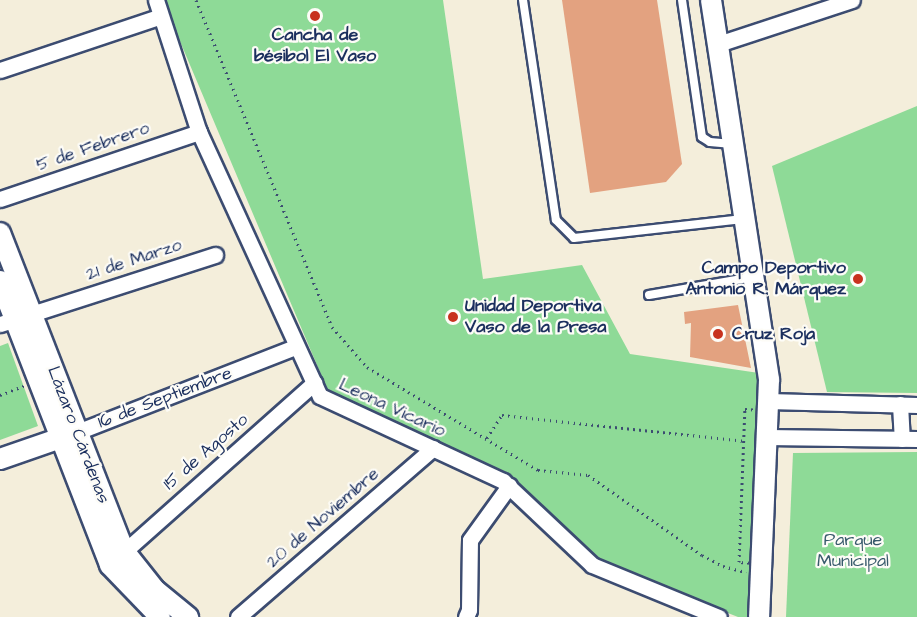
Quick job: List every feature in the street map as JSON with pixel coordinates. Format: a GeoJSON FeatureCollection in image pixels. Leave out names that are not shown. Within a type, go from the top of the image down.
{"type":"FeatureCollection","features":[{"type":"Feature","properties":{"kind":"street","name":"Leona Vicario"},"geometry":{"type":"LineString","coordinates":[[156,0],[158,16],[199,132],[295,347],[320,396],[509,486],[592,565],[719,617]]}},
{"type":"Feature","properties":{"kind":"street"},"geometry":{"type":"LineString","coordinates":[[711,0],[769,380],[759,617]]}},
{"type":"Feature","properties":{"kind":"street"},"geometry":{"type":"LineString","coordinates":[[718,44],[852,0]]}},
{"type":"Feature","properties":{"kind":"street"},"geometry":{"type":"LineString","coordinates":[[0,69],[158,16]]}},
{"type":"Feature","properties":{"kind":"street","name":"5 de Febrero"},"geometry":{"type":"LineString","coordinates":[[0,200],[199,132]]}},
{"type":"Feature","properties":{"kind":"street","name":"Lázaro Cárdenas"},"geometry":{"type":"LineString","coordinates":[[0,233],[15,319]]}},
{"type":"Feature","properties":{"kind":"street","name":"21 de Marzo"},"geometry":{"type":"LineString","coordinates":[[15,319],[214,255]]}},
{"type":"Feature","properties":{"kind":"street","name":"Lázaro Cárdenas"},"geometry":{"type":"LineString","coordinates":[[0,282],[15,319],[124,551],[155,590],[183,613]]}},
{"type":"Feature","properties":{"kind":"street","name":"16 de Septiembre"},"geometry":{"type":"LineString","coordinates":[[0,459],[69,435],[295,347]]}},
{"type":"Feature","properties":{"kind":"street","name":"15 de Agosto"},"geometry":{"type":"LineString","coordinates":[[110,565],[314,383]]}},
{"type":"Feature","properties":{"kind":"street"},"geometry":{"type":"LineString","coordinates":[[768,401],[917,405]]}},
{"type":"Feature","properties":{"kind":"street"},"geometry":{"type":"LineString","coordinates":[[766,437],[909,439],[900,404]]}},
{"type":"Feature","properties":{"kind":"street","name":"Lázaro Cárdenas"},"geometry":{"type":"LineString","coordinates":[[69,435],[110,565],[160,617]]}},
{"type":"Feature","properties":{"kind":"street","name":"20 de Noviembre"},"geometry":{"type":"LineString","coordinates":[[238,617],[433,448]]}},
{"type":"Feature","properties":{"kind":"street"},"geometry":{"type":"LineString","coordinates":[[466,617],[469,610],[470,540],[509,486]]}},
{"type":"Feature","properties":{"kind":"street"},"geometry":{"type":"LineString","coordinates":[[160,617],[183,613]]}},
{"type":"Feature","properties":{"kind":"lane"},"geometry":{"type":"LineString","coordinates":[[523,0],[556,220],[573,238],[746,218]]}},
{"type":"Feature","properties":{"kind":"lane"},"geometry":{"type":"LineString","coordinates":[[682,0],[702,137],[710,142],[734,144]]}},
{"type":"Feature","properties":{"kind":"lane"},"geometry":{"type":"LineString","coordinates":[[649,296],[754,277]]}},
{"type":"Feature","properties":{"kind":"path"},"geometry":{"type":"LineString","coordinates":[[196,0],[333,327],[367,367],[538,470],[588,475],[723,566],[737,572],[761,573]]}},
{"type":"Feature","properties":{"kind":"path"},"geometry":{"type":"LineString","coordinates":[[487,438],[502,415],[744,441]]}},
{"type":"Feature","properties":{"kind":"green space","name":"Unidad Deportiva Vaso de la Presa"},"geometry":{"type":"Polygon","coordinates":[[[166,0],[443,0],[483,279],[582,265],[630,354],[765,374],[753,617],[738,617],[597,561],[511,481],[328,391],[168,13],[166,0]]]}},
{"type":"Feature","properties":{"kind":"green space","name":"Campo Deportivo Antonio R. Márquez"},"geometry":{"type":"Polygon","coordinates":[[[917,106],[917,393],[827,392],[772,166],[917,106]]]}},
{"type":"Feature","properties":{"kind":"green space"},"geometry":{"type":"Polygon","coordinates":[[[8,343],[38,426],[0,440],[0,346],[8,343]]]}},
{"type":"Feature","properties":{"kind":"green space","name":"Parque Municipal"},"geometry":{"type":"Polygon","coordinates":[[[917,452],[917,617],[786,617],[793,453],[917,452]]]}},
{"type":"Feature","properties":{"kind":"building"},"geometry":{"type":"Polygon","coordinates":[[[562,0],[657,0],[682,164],[666,182],[590,193],[562,0]]]}},
{"type":"Feature","properties":{"kind":"building","name":"Cruz Roja"},"geometry":{"type":"Polygon","coordinates":[[[738,305],[751,368],[690,357],[691,323],[685,324],[684,312],[738,305]]]}},
{"type":"Feature","properties":{"kind":"place","name":"Cancha de bésibol El Vaso"},"geometry":{"type":"Point","coordinates":[315,16]}},
{"type":"Feature","properties":{"kind":"place","name":"Campo Deportivo Antonio R. Márquez"},"geometry":{"type":"Point","coordinates":[858,279]}},
{"type":"Feature","properties":{"kind":"place","name":"Unidad Deportiva Vaso de la Presa"},"geometry":{"type":"Point","coordinates":[453,317]}},
{"type":"Feature","properties":{"kind":"place","name":"Cruz Roja"},"geometry":{"type":"Point","coordinates":[718,334]}}]}
